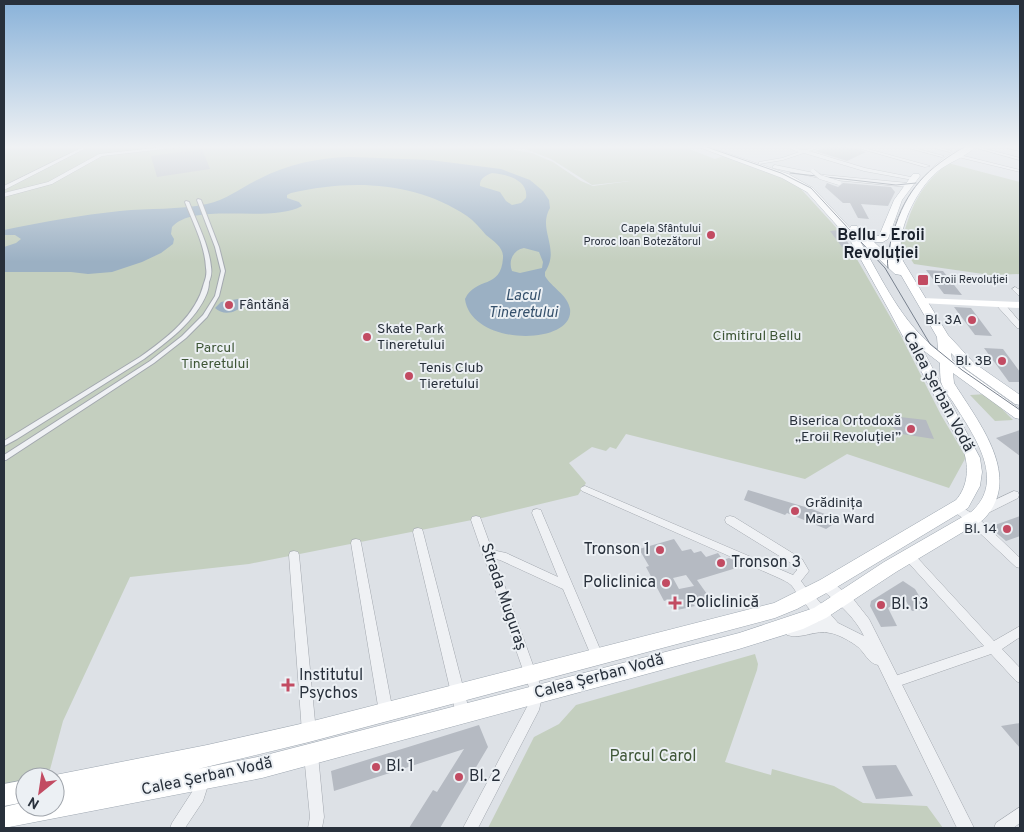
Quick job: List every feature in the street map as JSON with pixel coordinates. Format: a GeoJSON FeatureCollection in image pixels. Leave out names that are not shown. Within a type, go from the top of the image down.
{"type":"FeatureCollection","features":[{"type":"Feature","properties":{"kind":"main road"},"geometry":{"type":"LineString","coordinates":[[802,185],[892,264],[920,299]]}},
{"type":"Feature","properties":{"kind":"main road"},"geometry":{"type":"LineString","coordinates":[[813,185],[860,237],[896,312],[905,320],[923,344],[1020,415]]}},
{"type":"Feature","properties":{"kind":"main road"},"geometry":{"type":"LineString","coordinates":[[860,237],[881,240],[906,185]]}},
{"type":"Feature","properties":{"kind":"main road"},"geometry":{"type":"LineString","coordinates":[[919,185],[908,202],[898,232],[894,248],[896,256],[942,335],[970,366],[1020,401]]}},
{"type":"Feature","properties":{"kind":"main road"},"geometry":{"type":"LineString","coordinates":[[884,287],[885,285],[880,274],[892,272],[920,299],[1020,305]]}},
{"type":"Feature","properties":{"kind":"main road","name":"Calea Șerban Vodă"},"geometry":{"type":"LineString","coordinates":[[4,818],[203,779],[311,754],[463,714],[597,656],[775,610],[826,585],[957,508],[970,493],[974,466],[973,457],[896,312]]}},
{"type":"Feature","properties":{"kind":"main road"},"geometry":{"type":"LineString","coordinates":[[911,330],[925,336],[942,335]]}},
{"type":"Feature","properties":{"kind":"main road","name":"Calea Șerban Vodă"},"geometry":{"type":"LineString","coordinates":[[65,784],[207,756],[458,693],[534,684],[739,641],[796,623],[820,613],[983,509],[995,474],[994,465],[984,442],[948,383],[942,335]]}},
{"type":"Feature","properties":{"kind":"main road"},"geometry":{"type":"LineString","coordinates":[[970,493],[983,509]]}},
{"type":"Feature","properties":{"kind":"street"},"geometry":{"type":"LineString","coordinates":[[4,195],[43,185]]}},
{"type":"Feature","properties":{"kind":"street"},"geometry":{"type":"LineString","coordinates":[[4,458],[164,354],[205,316],[217,296],[223,271],[217,247],[199,200]]}},
{"type":"Feature","properties":{"kind":"street"},"geometry":{"type":"LineString","coordinates":[[4,444],[151,350],[171,335],[192,314],[201,299],[207,282],[208,266],[187,202]]}},
{"type":"Feature","properties":{"kind":"street"},"geometry":{"type":"LineString","coordinates":[[195,224],[208,222]]}},
{"type":"Feature","properties":{"kind":"street"},"geometry":{"type":"LineString","coordinates":[[204,250],[217,247]]}},
{"type":"Feature","properties":{"kind":"street"},"geometry":{"type":"LineString","coordinates":[[1020,289],[1015,290],[1020,294]]}},
{"type":"Feature","properties":{"kind":"street"},"geometry":{"type":"LineString","coordinates":[[1001,305],[1020,326]]}},
{"type":"Feature","properties":{"kind":"street"},"geometry":{"type":"LineString","coordinates":[[192,314],[205,316]]}},
{"type":"Feature","properties":{"kind":"street"},"geometry":{"type":"LineString","coordinates":[[151,350],[164,354]]}},
{"type":"Feature","properties":{"kind":"street"},"geometry":{"type":"LineString","coordinates":[[585,489],[773,570],[794,581],[833,626],[851,635],[873,653],[893,682]]}},
{"type":"Feature","properties":{"kind":"street"},"geometry":{"type":"LineString","coordinates":[[957,508],[983,509],[1017,494]]}},
{"type":"Feature","properties":{"kind":"street"},"geometry":{"type":"LineString","coordinates":[[983,509],[1020,564]]}},
{"type":"Feature","properties":{"kind":"street"},"geometry":{"type":"LineString","coordinates":[[537,513],[597,656]]}},
{"type":"Feature","properties":{"kind":"street","name":"Strada Muguraș"},"geometry":{"type":"LineString","coordinates":[[476,520],[534,684]]}},
{"type":"Feature","properties":{"kind":"street"},"geometry":{"type":"LineString","coordinates":[[730,520],[798,562],[803,570],[794,581]]}},
{"type":"Feature","properties":{"kind":"street"},"geometry":{"type":"LineString","coordinates":[[418,532],[463,714]]}},
{"type":"Feature","properties":{"kind":"street"},"geometry":{"type":"LineString","coordinates":[[356,543],[386,712]]}},
{"type":"Feature","properties":{"kind":"street"},"geometry":{"type":"LineString","coordinates":[[488,554],[502,556],[568,586]]}},
{"type":"Feature","properties":{"kind":"street"},"geometry":{"type":"LineString","coordinates":[[294,555],[308,732]]}},
{"type":"Feature","properties":{"kind":"street"},"geometry":{"type":"LineString","coordinates":[[909,556],[1020,677]]}},
{"type":"Feature","properties":{"kind":"street"},"geometry":{"type":"LineString","coordinates":[[826,585],[843,598],[864,623],[966,828]]}},
{"type":"Feature","properties":{"kind":"street"},"geometry":{"type":"LineString","coordinates":[[851,635],[861,634],[864,623]]}},
{"type":"Feature","properties":{"kind":"street"},"geometry":{"type":"LineString","coordinates":[[739,641],[815,626],[833,626]]}},
{"type":"Feature","properties":{"kind":"street"},"geometry":{"type":"LineString","coordinates":[[893,682],[993,648],[1020,630]]}},
{"type":"Feature","properties":{"kind":"street"},"geometry":{"type":"LineString","coordinates":[[470,828],[534,706],[534,684]]}},
{"type":"Feature","properties":{"kind":"street"},"geometry":{"type":"LineString","coordinates":[[311,754],[317,817],[315,828]]}},
{"type":"Feature","properties":{"kind":"street"},"geometry":{"type":"LineString","coordinates":[[177,828],[194,805],[203,779]]}},
{"type":"Feature","properties":{"kind":"street"},"geometry":{"type":"LineString","coordinates":[[1001,828],[1020,814]]}},
{"type":"Feature","properties":{"kind":"green space","name":"Parcul Tineretului"},"geometry":{"type":"Polygon","coordinates":[[[4,185],[794,185],[801,189],[843,235],[900,334],[941,415],[966,457],[949,488],[847,454],[805,479],[626,434],[616,449],[610,447],[606,451],[592,447],[569,463],[586,483],[578,495],[482,518],[249,564],[130,577],[63,721],[51,767],[15,767],[15,783],[4,785],[4,185]]]}},
{"type":"Feature","properties":{"kind":"green space"},"geometry":{"type":"Polygon","coordinates":[[[926,185],[1020,185],[1020,274],[990,275],[914,264],[901,244],[912,209],[926,185]]]}},
{"type":"Feature","properties":{"kind":"green space"},"geometry":{"type":"Polygon","coordinates":[[[987,394],[1013,420],[995,421],[970,395],[987,394]]]}},
{"type":"Feature","properties":{"kind":"green space","name":"Parcul Carol"},"geometry":{"type":"Polygon","coordinates":[[[755,654],[758,664],[757,670],[725,762],[771,775],[772,769],[834,786],[863,803],[927,806],[943,828],[488,828],[534,737],[559,724],[576,705],[755,654]]]}},
{"type":"Feature","properties":{"kind":"water","name":"Lacul Tineretului"},"geometry":{"type":"Polygon","coordinates":[[[249,185],[480,185],[500,192],[506,201],[512,205],[521,203],[526,198],[526,192],[522,185],[536,185],[549,200],[550,208],[546,224],[551,255],[545,276],[569,304],[570,309],[567,321],[557,330],[541,335],[522,336],[502,333],[485,326],[471,315],[465,299],[475,287],[498,275],[503,258],[500,247],[470,218],[447,204],[426,196],[382,186],[336,186],[291,193],[287,195],[287,198],[299,202],[302,206],[288,211],[198,215],[183,219],[172,227],[173,244],[161,253],[142,262],[112,272],[88,274],[71,272],[4,272],[4,247],[21,239],[15,235],[4,235],[4,230],[105,213],[207,204],[227,197],[249,185]],[[524,248],[517,251],[511,260],[512,271],[520,273],[542,268],[543,262],[539,252],[524,248]]]}},
{"type":"Feature","properties":{"kind":"water","name":"Fântănă"},"geometry":{"type":"Polygon","coordinates":[[[238,299],[243,305],[234,312],[226,313],[215,308],[221,302],[238,299]]]}},
{"type":"Feature","properties":{"kind":"building"},"geometry":{"type":"Polygon","coordinates":[[[826,185],[838,187],[841,185],[865,185],[891,187],[895,192],[888,206],[861,204],[869,219],[858,218],[850,203],[843,203],[825,187],[826,185]]]}},
{"type":"Feature","properties":{"kind":"building"},"geometry":{"type":"Polygon","coordinates":[[[839,230],[852,249],[842,247],[830,231],[839,230]]]}},
{"type":"Feature","properties":{"kind":"building"},"geometry":{"type":"Polygon","coordinates":[[[926,270],[943,271],[962,295],[944,294],[926,270]]]}},
{"type":"Feature","properties":{"kind":"building","name":"Bl. 3A"},"geometry":{"type":"Polygon","coordinates":[[[954,307],[971,308],[992,336],[975,335],[954,307]]]}},
{"type":"Feature","properties":{"kind":"building","name":"Bl. 3B"},"geometry":{"type":"Polygon","coordinates":[[[984,348],[1003,349],[1020,372],[1020,382],[1009,382],[984,348]]]}},
{"type":"Feature","properties":{"kind":"building","name":"Biserica Ortodoxă „Eroii Revoluției”"},"geometry":{"type":"Polygon","coordinates":[[[900,417],[926,420],[934,439],[902,434],[888,424],[891,418],[900,417]]]}},
{"type":"Feature","properties":{"kind":"building"},"geometry":{"type":"Polygon","coordinates":[[[1020,430],[1020,456],[996,438],[1020,430]]]}},
{"type":"Feature","properties":{"kind":"building","name":"Grădinița Maria Ward"},"geometry":{"type":"Polygon","coordinates":[[[748,490],[812,509],[840,520],[826,529],[787,513],[785,515],[744,500],[748,490]]]}},
{"type":"Feature","properties":{"kind":"building","name":"Bl. 14"},"geometry":{"type":"Polygon","coordinates":[[[1020,516],[1020,536],[1006,541],[993,530],[995,525],[1020,516]]]}},
{"type":"Feature","properties":{"kind":"building"},"geometry":{"type":"Polygon","coordinates":[[[674,539],[682,551],[691,549],[694,553],[701,551],[706,557],[718,553],[723,560],[729,558],[741,563],[743,566],[697,580],[712,601],[693,604],[695,606],[673,611],[667,600],[664,601],[646,567],[649,566],[639,549],[674,539]],[[686,575],[673,578],[679,589],[694,586],[686,575]]]}},
{"type":"Feature","properties":{"kind":"building","name":"Bl. 13"},"geometry":{"type":"Polygon","coordinates":[[[903,581],[915,589],[927,609],[912,611],[904,598],[888,608],[897,626],[881,627],[870,606],[871,601],[903,581]]]}},
{"type":"Feature","properties":{"kind":"building"},"geometry":{"type":"Polygon","coordinates":[[[1020,723],[1020,748],[1001,726],[1020,723]]]}},
{"type":"Feature","properties":{"kind":"building","name":"Bl. 2"},"geometry":{"type":"Polygon","coordinates":[[[479,725],[488,747],[440,828],[409,828],[433,790],[437,792],[464,749],[334,791],[331,771],[479,725]]]}},
{"type":"Feature","properties":{"kind":"building"},"geometry":{"type":"Polygon","coordinates":[[[896,765],[913,796],[876,799],[862,766],[896,765]]]}},
{"type":"Feature","properties":{"kind":"tram line"},"geometry":{"type":"LineString","coordinates":[[805,185],[811,188],[885,268],[930,344],[962,370],[1020,410]]}},
{"type":"Feature","properties":{"kind":"tram line"},"geometry":{"type":"LineString","coordinates":[[888,268],[888,255],[898,218],[904,204],[917,185]]}},
{"type":"Feature","properties":{"kind":"place","name":"Capela Sfântului Proroc Ioan Botezătorul"},"geometry":{"type":"Point","coordinates":[711,235]}},
{"type":"Feature","properties":{"kind":"place","name":"Eroii Revoluției"},"geometry":{"type":"Point","coordinates":[923,280]}},
{"type":"Feature","properties":{"kind":"place","name":"Fântănă"},"geometry":{"type":"Point","coordinates":[229,305]}},
{"type":"Feature","properties":{"kind":"place","name":"Bl. 3A"},"geometry":{"type":"Point","coordinates":[972,320]}},
{"type":"Feature","properties":{"kind":"place","name":"Skate Park Tineretului"},"geometry":{"type":"Point","coordinates":[367,337]}},
{"type":"Feature","properties":{"kind":"place","name":"Bl. 3B"},"geometry":{"type":"Point","coordinates":[1002,361]}},
{"type":"Feature","properties":{"kind":"place","name":"Tenis Club Tieretului"},"geometry":{"type":"Point","coordinates":[409,376]}},
{"type":"Feature","properties":{"kind":"place","name":"Biserica Ortodoxă „Eroii Revoluției”"},"geometry":{"type":"Point","coordinates":[911,429]}},
{"type":"Feature","properties":{"kind":"place","name":"Grădinița Maria Ward"},"geometry":{"type":"Point","coordinates":[795,511]}},
{"type":"Feature","properties":{"kind":"place","name":"Bl. 14"},"geometry":{"type":"Point","coordinates":[1007,529]}},
{"type":"Feature","properties":{"kind":"place","name":"Tronson 1"},"geometry":{"type":"Point","coordinates":[660,550]}},
{"type":"Feature","properties":{"kind":"place","name":"Tronson 3"},"geometry":{"type":"Point","coordinates":[721,563]}},
{"type":"Feature","properties":{"kind":"place","name":"Policlinica"},"geometry":{"type":"Point","coordinates":[666,583]}},
{"type":"Feature","properties":{"kind":"place","name":"Policlinică"},"geometry":{"type":"Point","coordinates":[675,603]}},
{"type":"Feature","properties":{"kind":"place","name":"Bl. 13"},"geometry":{"type":"Point","coordinates":[881,605]}},
{"type":"Feature","properties":{"kind":"place","name":"Institutul Psychos"},"geometry":{"type":"Point","coordinates":[288,685]}},
{"type":"Feature","properties":{"kind":"place","name":"Bl. 1"},"geometry":{"type":"Point","coordinates":[376,767]}},
{"type":"Feature","properties":{"kind":"place","name":"Bl. 2"},"geometry":{"type":"Point","coordinates":[459,777]}},
{"type":"Feature","properties":{"kind":"district","name":"Bellu - Eroii Revoluției"},"geometry":{"type":"Point","coordinates":[881,245]}},
{"type":"Feature","properties":{"kind":"park label","name":"Cimitirul Bellu"},"geometry":{"type":"Point","coordinates":[757,336]}}]}
